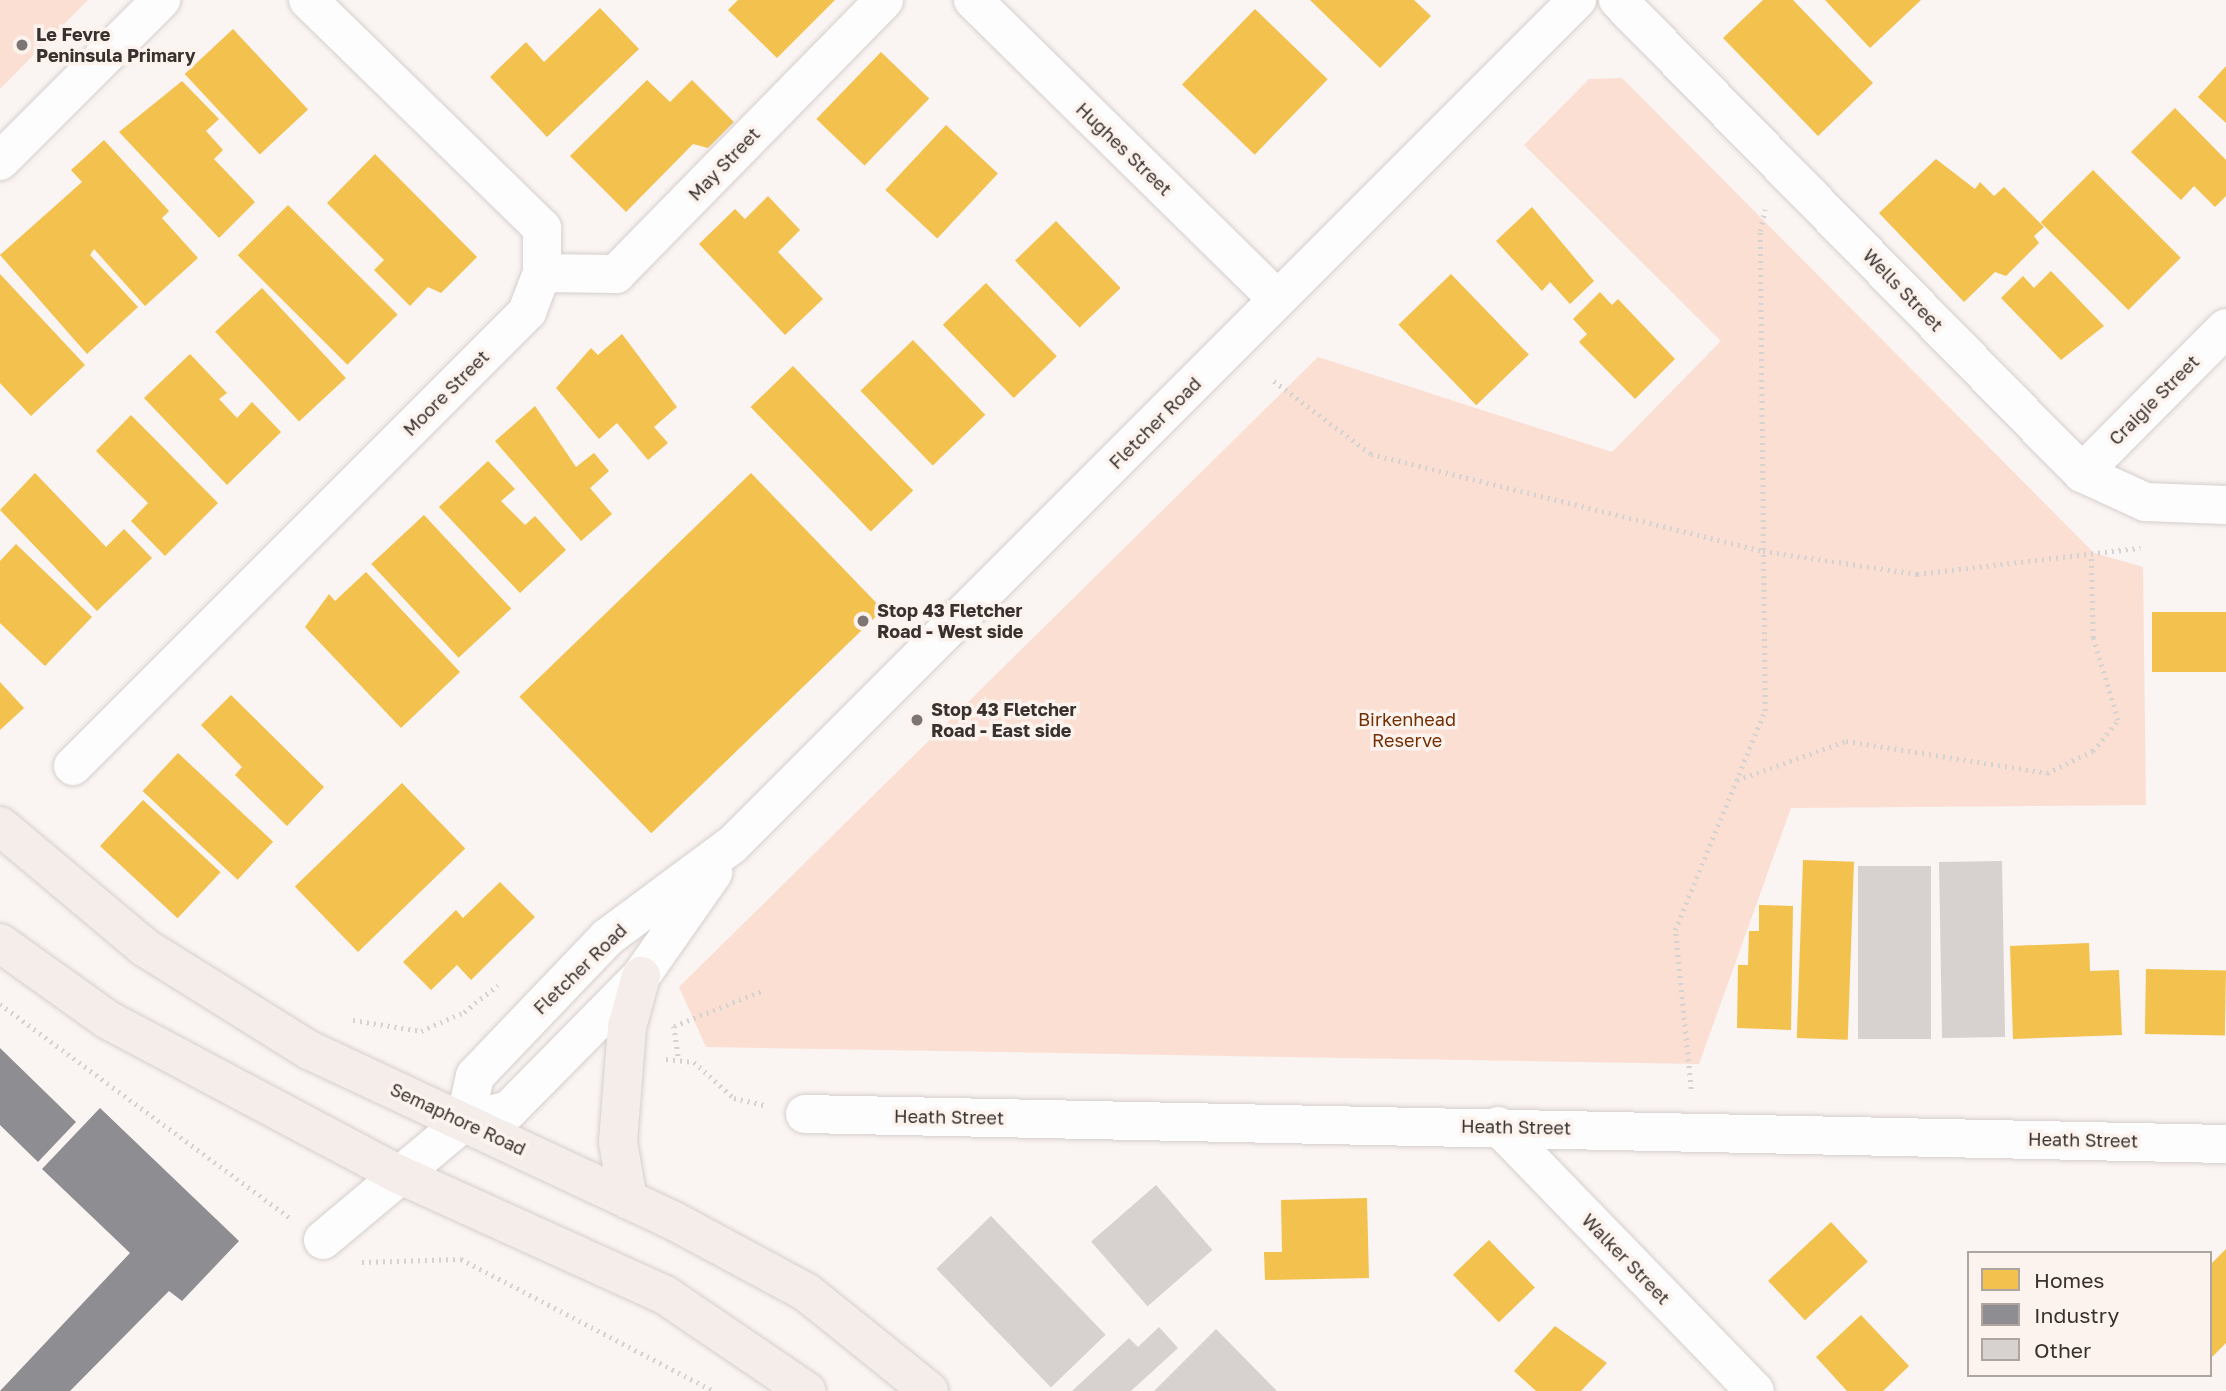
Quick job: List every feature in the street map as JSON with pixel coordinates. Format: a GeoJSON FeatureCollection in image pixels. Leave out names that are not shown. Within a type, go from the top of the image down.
{"type":"FeatureCollection","features":[{"type":"Feature","properties":{"kind":"main road","name":"Semaphore Road"},"geometry":{"type":"LineString","coordinates":[[0,826],[144,947],[309,1050],[465,1121],[628,1200],[806,1292],[929,1391]]}},
{"type":"Feature","properties":{"kind":"main road"},"geometry":{"type":"LineString","coordinates":[[0,943],[108,1020],[396,1173],[666,1295],[806,1391]]}},
{"type":"Feature","properties":{"kind":"main road"},"geometry":{"type":"LineString","coordinates":[[628,1200],[618,1142],[627,1027],[641,976]]}},
{"type":"Feature","properties":{"kind":"street"},"geometry":{"type":"LineString","coordinates":[[0,160],[160,0]]}},
{"type":"Feature","properties":{"kind":"street","name":"Moore Street"},"geometry":{"type":"LineString","coordinates":[[73,766],[527,312],[542,273],[542,228],[308,0]]}},
{"type":"Feature","properties":{"kind":"street","name":"May Street"},"geometry":{"type":"LineString","coordinates":[[542,273],[616,274],[884,0]]}},
{"type":"Feature","properties":{"kind":"street","name":"Hughes Street"},"geometry":{"type":"LineString","coordinates":[[972,0],[1276,298]]}},
{"type":"Feature","properties":{"kind":"street","name":"Fletcher Road"},"geometry":{"type":"LineString","coordinates":[[465,1121],[475,1076],[608,937],[732,845],[1276,298],[1577,0]]}},
{"type":"Feature","properties":{"kind":"street","name":"Wells Street"},"geometry":{"type":"LineString","coordinates":[[1618,0],[2082,473],[2145,502],[2226,505]]}},
{"type":"Feature","properties":{"kind":"street","name":"Craigie Street"},"geometry":{"type":"LineString","coordinates":[[2082,473],[2226,328]]}},
{"type":"Feature","properties":{"kind":"street","name":"Fletcher Road"},"geometry":{"type":"LineString","coordinates":[[338,1249],[396,1173],[465,1121],[509,1110],[641,976],[732,845]]}},
{"type":"Feature","properties":{"kind":"street","name":"Heath Street"},"geometry":{"type":"LineString","coordinates":[[806,1114],[1498,1126],[2226,1144]]}},
{"type":"Feature","properties":{"kind":"street","name":"Walker Street"},"geometry":{"type":"LineString","coordinates":[[1498,1126],[1755,1391]]}},
{"type":"Feature","properties":{"kind":"path"},"geometry":{"type":"LineString","coordinates":[[1695,1131],[1675,930],[1765,710],[1760,231],[1777,162]]}},
{"type":"Feature","properties":{"kind":"path"},"geometry":{"type":"LineString","coordinates":[[1274,381],[1371,454],[1763,551],[1917,574],[2155,546],[2145,502]]}},
{"type":"Feature","properties":{"kind":"path"},"geometry":{"type":"LineString","coordinates":[[1736,780],[1846,741],[2047,772],[2093,751],[2118,720],[2093,638],[2091,554]]}},
{"type":"Feature","properties":{"kind":"path"},"geometry":{"type":"LineString","coordinates":[[349,1019],[421,1031],[464,1012],[506,979]]}},
{"type":"Feature","properties":{"kind":"path"},"geometry":{"type":"LineString","coordinates":[[674,1026],[764,990]]}},
{"type":"Feature","properties":{"kind":"path"},"geometry":{"type":"LineString","coordinates":[[0,1004],[260,1197]]}},
{"type":"Feature","properties":{"kind":"path"},"geometry":{"type":"LineString","coordinates":[[660,1058],[694,1062],[734,1098],[806,1114]]}},
{"type":"Feature","properties":{"kind":"path"},"geometry":{"type":"LineString","coordinates":[[338,1249],[366,1265],[416,1256],[461,1259],[714,1391]]}},
{"type":"Feature","properties":{"kind":"green space","name":"Le Fevre Peninsula Primary"},"geometry":{"type":"Polygon","coordinates":[[[0,0],[88,0],[0,89],[0,0]]]}},
{"type":"Feature","properties":{"kind":"green space","name":"Birkenhead Reserve"},"geometry":{"type":"Polygon","coordinates":[[[1622,78],[2094,553],[2143,567],[2146,805],[1791,808],[1699,1064],[706,1047],[679,987],[1318,357],[1612,452],[1721,341],[1524,145],[1589,79],[1622,78]]]}},
{"type":"Feature","properties":{"kind":"building: Homes"},"geometry":{"type":"Polygon","coordinates":[[[738,0],[835,0],[777,58],[728,10],[738,0]]]}},
{"type":"Feature","properties":{"kind":"building: Homes"},"geometry":{"type":"Polygon","coordinates":[[[1310,0],[1414,0],[1431,16],[1380,68],[1310,0]]]}},
{"type":"Feature","properties":{"kind":"building: Homes"},"geometry":{"type":"Polygon","coordinates":[[[1763,0],[1793,0],[1873,83],[1818,136],[1723,38],[1763,0]]]}},
{"type":"Feature","properties":{"kind":"building: Homes"},"geometry":{"type":"Polygon","coordinates":[[[1825,0],[1921,0],[1870,48],[1825,0]]]}},
{"type":"Feature","properties":{"kind":"building: Homes"},"geometry":{"type":"Polygon","coordinates":[[[600,8],[639,49],[547,137],[490,77],[526,42],[544,62],[600,8]]]}},
{"type":"Feature","properties":{"kind":"building: Homes"},"geometry":{"type":"Polygon","coordinates":[[[1255,9],[1328,79],[1255,155],[1182,85],[1255,9]]]}},
{"type":"Feature","properties":{"kind":"building: Homes"},"geometry":{"type":"Polygon","coordinates":[[[233,29],[308,109],[260,154],[185,74],[233,29]]]}},
{"type":"Feature","properties":{"kind":"building: Homes"},"geometry":{"type":"Polygon","coordinates":[[[881,52],[929,99],[865,165],[816,119],[881,52]]]}},
{"type":"Feature","properties":{"kind":"building: Homes"},"geometry":{"type":"Polygon","coordinates":[[[2226,66],[2226,123],[2198,97],[2226,66]]]}},
{"type":"Feature","properties":{"kind":"building: Homes"},"geometry":{"type":"Polygon","coordinates":[[[647,80],[670,102],[692,80],[734,122],[708,148],[693,144],[626,212],[570,156],[647,80]]]}},
{"type":"Feature","properties":{"kind":"building: Homes"},"geometry":{"type":"Polygon","coordinates":[[[182,81],[219,119],[206,131],[223,150],[214,159],[255,202],[219,238],[119,132],[182,81]]]}},
{"type":"Feature","properties":{"kind":"building: Homes"},"geometry":{"type":"Polygon","coordinates":[[[2175,108],[2226,160],[2226,196],[2215,207],[2194,186],[2181,200],[2131,152],[2175,108]]]}},
{"type":"Feature","properties":{"kind":"building: Homes"},"geometry":{"type":"Polygon","coordinates":[[[946,125],[998,173],[937,239],[885,190],[946,125]]]}},
{"type":"Feature","properties":{"kind":"building: Homes"},"geometry":{"type":"Polygon","coordinates":[[[104,140],[169,211],[162,218],[198,258],[145,306],[94,249],[90,255],[138,307],[87,354],[0,255],[82,182],[71,170],[104,140]]]}},
{"type":"Feature","properties":{"kind":"building: Homes"},"geometry":{"type":"Polygon","coordinates":[[[375,154],[477,257],[441,293],[428,287],[410,306],[374,270],[384,260],[327,203],[375,154]]]}},
{"type":"Feature","properties":{"kind":"building: Homes"},"geometry":{"type":"Polygon","coordinates":[[[1936,159],[1975,189],[1980,182],[1994,196],[2004,187],[2044,227],[2034,236],[2039,243],[2006,276],[1995,272],[1964,302],[1879,213],[1936,159]]]}},
{"type":"Feature","properties":{"kind":"building: Homes"},"geometry":{"type":"Polygon","coordinates":[[[2093,170],[2181,258],[2128,310],[2041,222],[2093,170]]]}},
{"type":"Feature","properties":{"kind":"building: Homes"},"geometry":{"type":"Polygon","coordinates":[[[768,196],[800,230],[778,252],[823,299],[785,335],[699,244],[735,209],[745,219],[768,196]]]}},
{"type":"Feature","properties":{"kind":"building: Homes"},"geometry":{"type":"Polygon","coordinates":[[[288,205],[398,315],[347,365],[238,255],[288,205]]]}},
{"type":"Feature","properties":{"kind":"building: Homes"},"geometry":{"type":"Polygon","coordinates":[[[1532,207],[1594,281],[1570,304],[1550,282],[1542,291],[1496,241],[1532,207]]]}},
{"type":"Feature","properties":{"kind":"building: Homes"},"geometry":{"type":"Polygon","coordinates":[[[1056,221],[1121,288],[1080,327],[1015,261],[1056,221]]]}},
{"type":"Feature","properties":{"kind":"building: Homes"},"geometry":{"type":"Polygon","coordinates":[[[2051,271],[2104,326],[2061,360],[2001,298],[2023,276],[2034,288],[2051,271]]]}},
{"type":"Feature","properties":{"kind":"building: Homes"},"geometry":{"type":"Polygon","coordinates":[[[0,274],[85,365],[31,416],[0,383],[0,274]]]}},
{"type":"Feature","properties":{"kind":"building: Homes"},"geometry":{"type":"Polygon","coordinates":[[[1451,274],[1529,355],[1476,405],[1398,325],[1451,274]]]}},
{"type":"Feature","properties":{"kind":"building: Homes"},"geometry":{"type":"Polygon","coordinates":[[[986,283],[1057,356],[1014,398],[943,325],[986,283]]]}},
{"type":"Feature","properties":{"kind":"building: Homes"},"geometry":{"type":"Polygon","coordinates":[[[262,288],[346,378],[299,422],[215,332],[262,288]]]}},
{"type":"Feature","properties":{"kind":"building: Homes"},"geometry":{"type":"Polygon","coordinates":[[[1600,292],[1612,305],[1618,299],[1675,359],[1635,399],[1579,342],[1587,334],[1573,319],[1600,292]]]}},
{"type":"Feature","properties":{"kind":"building: Homes"},"geometry":{"type":"Polygon","coordinates":[[[622,334],[677,407],[654,427],[668,443],[648,460],[617,423],[599,439],[556,388],[591,348],[598,355],[622,334]]]}},
{"type":"Feature","properties":{"kind":"building: Homes"},"geometry":{"type":"Polygon","coordinates":[[[913,340],[985,415],[933,466],[860,391],[913,340]]]}},
{"type":"Feature","properties":{"kind":"building: Homes"},"geometry":{"type":"Polygon","coordinates":[[[190,354],[227,393],[219,399],[237,418],[252,402],[281,432],[227,485],[144,398],[190,354]]]}},
{"type":"Feature","properties":{"kind":"building: Homes"},"geometry":{"type":"Polygon","coordinates":[[[793,366],[913,490],[871,531],[751,407],[793,366]]]}},
{"type":"Feature","properties":{"kind":"building: Homes"},"geometry":{"type":"Polygon","coordinates":[[[535,406],[576,467],[594,453],[609,471],[590,488],[612,514],[581,541],[495,441],[535,406]]]}},
{"type":"Feature","properties":{"kind":"building: Homes"},"geometry":{"type":"Polygon","coordinates":[[[131,415],[218,503],[165,556],[131,521],[148,503],[96,451],[131,415]]]}},
{"type":"Feature","properties":{"kind":"building: Homes"},"geometry":{"type":"Polygon","coordinates":[[[488,461],[515,489],[501,501],[525,525],[535,516],[566,550],[520,593],[439,507],[488,461]]]}},
{"type":"Feature","properties":{"kind":"building: Homes"},"geometry":{"type":"Polygon","coordinates":[[[35,473],[106,547],[124,529],[152,558],[97,611],[0,510],[35,473]]]}},
{"type":"Feature","properties":{"kind":"building: Homes"},"geometry":{"type":"Polygon","coordinates":[[[751,473],[883,610],[651,833],[519,697],[751,473]]]}},
{"type":"Feature","properties":{"kind":"building: Homes"},"geometry":{"type":"Polygon","coordinates":[[[424,515],[511,609],[459,658],[371,564],[424,515]]]}},
{"type":"Feature","properties":{"kind":"building: Homes"},"geometry":{"type":"Polygon","coordinates":[[[16,544],[92,617],[45,666],[0,623],[0,561],[16,544]]]}},
{"type":"Feature","properties":{"kind":"building: Homes"},"geometry":{"type":"Polygon","coordinates":[[[366,572],[460,672],[401,728],[305,627],[329,594],[335,601],[366,572]]]}},
{"type":"Feature","properties":{"kind":"building: Homes"},"geometry":{"type":"Polygon","coordinates":[[[2152,612],[2226,612],[2226,672],[2152,672],[2152,612]]]}},
{"type":"Feature","properties":{"kind":"building: Homes"},"geometry":{"type":"Polygon","coordinates":[[[0,682],[24,708],[0,730],[0,682]]]}},
{"type":"Feature","properties":{"kind":"building: Homes"},"geometry":{"type":"Polygon","coordinates":[[[231,695],[324,787],[287,826],[235,775],[242,767],[201,725],[231,695]]]}},
{"type":"Feature","properties":{"kind":"building: Homes"},"geometry":{"type":"Polygon","coordinates":[[[178,753],[273,842],[238,880],[143,791],[178,753]]]}},
{"type":"Feature","properties":{"kind":"building: Homes"},"geometry":{"type":"Polygon","coordinates":[[[402,783],[465,848],[358,952],[295,887],[402,783]]]}},
{"type":"Feature","properties":{"kind":"building: Homes"},"geometry":{"type":"Polygon","coordinates":[[[143,800],[221,872],[178,918],[100,846],[143,800]]]}},
{"type":"Feature","properties":{"kind":"building: Homes"},"geometry":{"type":"Polygon","coordinates":[[[1803,860],[1854,862],[1848,1040],[1797,1038],[1803,860]]]}},
{"type":"Feature","properties":{"kind":"building: Homes"},"geometry":{"type":"Polygon","coordinates":[[[500,882],[535,917],[471,980],[457,965],[431,990],[403,962],[456,910],[463,918],[500,882]]]}},
{"type":"Feature","properties":{"kind":"building: Homes"},"geometry":{"type":"Polygon","coordinates":[[[1759,905],[1793,906],[1791,1030],[1737,1028],[1738,965],[1748,965],[1749,931],[1759,931],[1759,905]]]}},
{"type":"Feature","properties":{"kind":"building: Homes"},"geometry":{"type":"Polygon","coordinates":[[[2089,943],[2090,971],[2119,970],[2122,1035],[2013,1039],[2010,946],[2089,943]]]}},
{"type":"Feature","properties":{"kind":"building: Homes"},"geometry":{"type":"Polygon","coordinates":[[[2146,969],[2226,970],[2225,1035],[2145,1034],[2146,969]]]}},
{"type":"Feature","properties":{"kind":"building: Homes"},"geometry":{"type":"Polygon","coordinates":[[[1367,1198],[1369,1278],[1265,1280],[1264,1252],[1282,1252],[1281,1200],[1367,1198]]]}},
{"type":"Feature","properties":{"kind":"building: Homes"},"geometry":{"type":"Polygon","coordinates":[[[1831,1222],[1868,1261],[1805,1320],[1768,1281],[1831,1222]]]}},
{"type":"Feature","properties":{"kind":"building: Homes"},"geometry":{"type":"Polygon","coordinates":[[[1489,1240],[1535,1287],[1499,1322],[1453,1275],[1489,1240]]]}},
{"type":"Feature","properties":{"kind":"building: Homes"},"geometry":{"type":"Polygon","coordinates":[[[2226,1249],[2226,1343],[2212,1357],[2212,1263],[2226,1249]]]}},
{"type":"Feature","properties":{"kind":"building: Homes"},"geometry":{"type":"Polygon","coordinates":[[[1861,1315],[1909,1366],[1883,1391],[1847,1391],[1816,1357],[1861,1315]]]}},
{"type":"Feature","properties":{"kind":"building: Homes"},"geometry":{"type":"Polygon","coordinates":[[[1555,1326],[1607,1363],[1581,1391],[1536,1391],[1514,1371],[1555,1326]]]}},
{"type":"Feature","properties":{"kind":"building: Industry"},"geometry":{"type":"Polygon","coordinates":[[[0,1048],[76,1122],[38,1162],[0,1125],[0,1048]]]}},
{"type":"Feature","properties":{"kind":"building: Industry"},"geometry":{"type":"Polygon","coordinates":[[[100,1108],[239,1241],[182,1301],[169,1291],[70,1391],[0,1391],[130,1253],[42,1169],[100,1108]]]}},
{"type":"Feature","properties":{"kind":"building: Other"},"geometry":{"type":"Polygon","coordinates":[[[2002,861],[2005,1037],[1942,1038],[1939,862],[2002,861]]]}},
{"type":"Feature","properties":{"kind":"building: Other"},"geometry":{"type":"Polygon","coordinates":[[[1858,866],[1931,866],[1931,1039],[1858,1039],[1858,866]]]}},
{"type":"Feature","properties":{"kind":"building: Other"},"geometry":{"type":"Polygon","coordinates":[[[1156,1185],[1212,1250],[1148,1306],[1091,1241],[1156,1185]]]}},
{"type":"Feature","properties":{"kind":"building: Other"},"geometry":{"type":"Polygon","coordinates":[[[991,1216],[1106,1335],[1051,1387],[936,1269],[991,1216]]]}},
{"type":"Feature","properties":{"kind":"building: Other"},"geometry":{"type":"Polygon","coordinates":[[[1159,1327],[1178,1348],[1131,1391],[1072,1391],[1129,1338],[1138,1347],[1159,1327]]]}},
{"type":"Feature","properties":{"kind":"building: Other"},"geometry":{"type":"Polygon","coordinates":[[[1216,1329],[1277,1391],[1154,1391],[1216,1329]]]}},
{"type":"Feature","properties":{"kind":"place","name":"Le Fevre Peninsula Primary"},"geometry":{"type":"Point","coordinates":[22,45]}},
{"type":"Feature","properties":{"kind":"place","name":"Stop 43 Fletcher Road - West side"},"geometry":{"type":"Point","coordinates":[863,621]}},
{"type":"Feature","properties":{"kind":"place","name":"Stop 43 Fletcher Road - East side"},"geometry":{"type":"Point","coordinates":[917,720]}}]}
